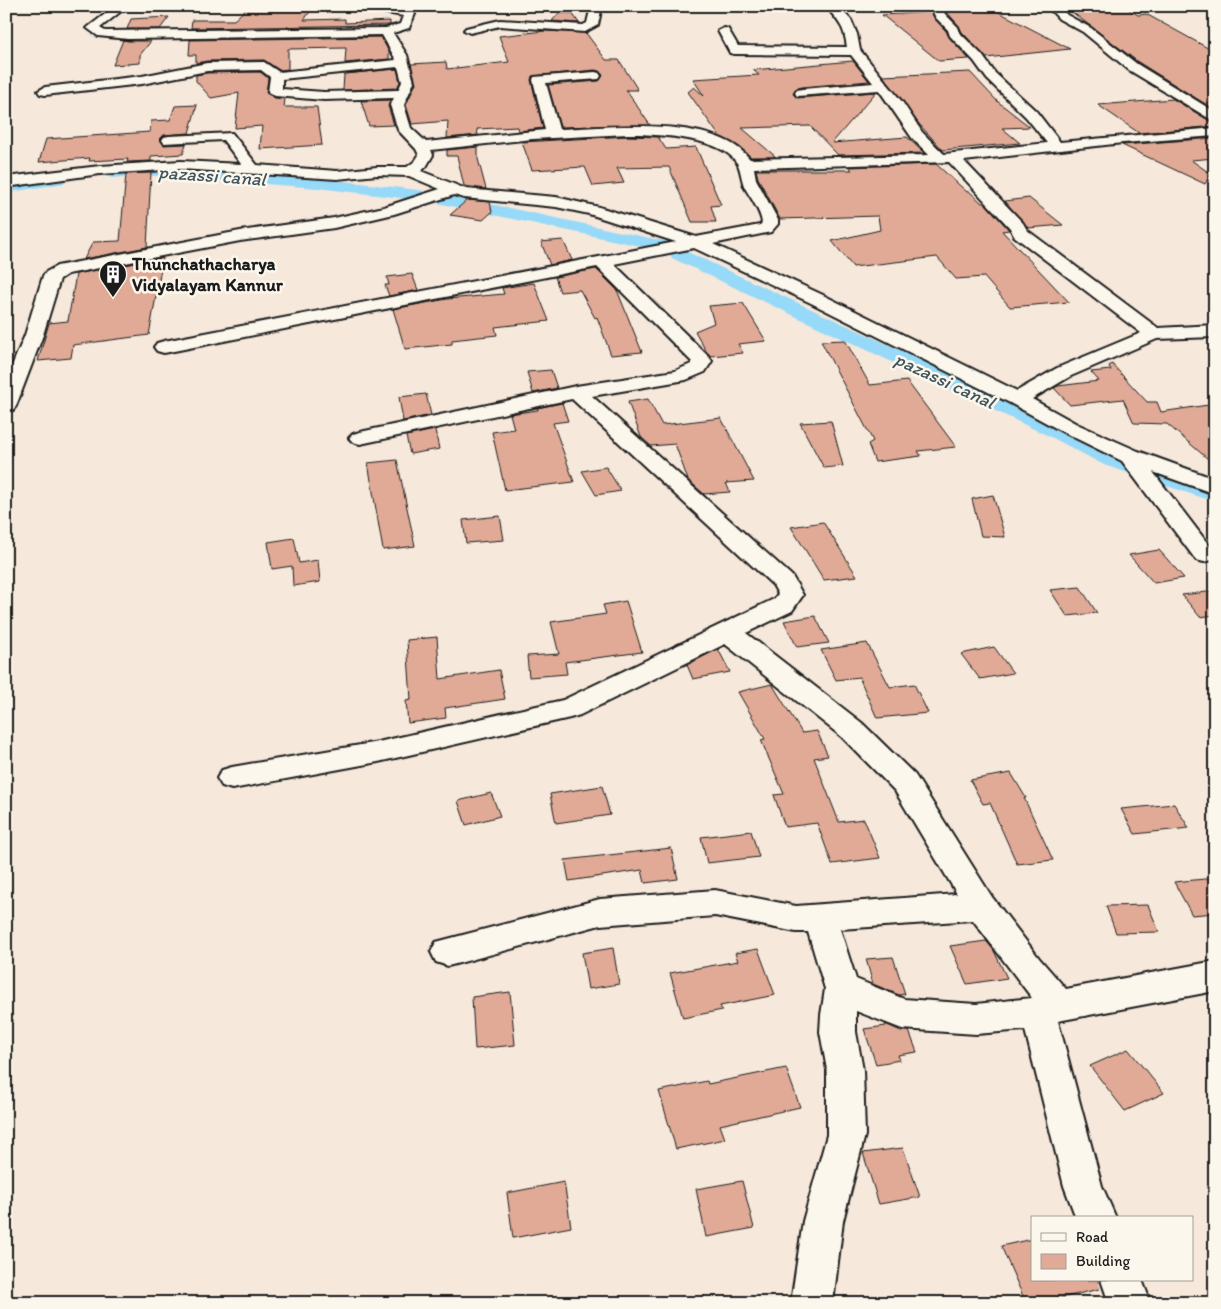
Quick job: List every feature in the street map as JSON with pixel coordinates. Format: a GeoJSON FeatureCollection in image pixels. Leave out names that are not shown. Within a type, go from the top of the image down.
{"type":"FeatureCollection","features":[{"type":"Feature","properties":{"kind":"street"},"geometry":{"type":"LineString","coordinates":[[117,6],[119,8],[93,28],[102,34],[128,34],[386,31],[405,26],[409,14],[365,6]]}},
{"type":"Feature","properties":{"kind":"street"},"geometry":{"type":"LineString","coordinates":[[470,30],[500,23],[585,29],[592,25],[597,6]]}},
{"type":"Feature","properties":{"kind":"street"},"geometry":{"type":"LineString","coordinates":[[831,6],[845,20],[851,34],[854,51],[898,106],[916,136],[947,159],[1017,226],[1020,234],[1154,334]]}},
{"type":"Feature","properties":{"kind":"street"},"geometry":{"type":"LineString","coordinates":[[934,6],[940,16],[954,29],[954,34],[978,58],[991,76],[1031,114],[1057,148]]}},
{"type":"Feature","properties":{"kind":"street"},"geometry":{"type":"LineString","coordinates":[[1052,6],[1064,17],[1088,30],[1133,67],[1215,118]]}},
{"type":"Feature","properties":{"kind":"street"},"geometry":{"type":"LineString","coordinates":[[386,31],[401,55],[408,82],[397,105],[405,130],[423,147],[426,155],[420,164],[410,172]]}},
{"type":"Feature","properties":{"kind":"street"},"geometry":{"type":"LineString","coordinates":[[724,31],[734,50],[854,51]]}},
{"type":"Feature","properties":{"kind":"street"},"geometry":{"type":"LineString","coordinates":[[45,91],[142,80],[207,67],[264,66],[276,76],[403,63]]}},
{"type":"Feature","properties":{"kind":"street"},"geometry":{"type":"LineString","coordinates":[[276,76],[274,92],[324,96],[402,94]]}},
{"type":"Feature","properties":{"kind":"street"},"geometry":{"type":"LineString","coordinates":[[553,134],[539,80],[595,76]]}},
{"type":"Feature","properties":{"kind":"street"},"geometry":{"type":"LineString","coordinates":[[802,93],[881,86]]}},
{"type":"Feature","properties":{"kind":"street"},"geometry":{"type":"LineString","coordinates":[[1182,98],[1206,98]]}},
{"type":"Feature","properties":{"kind":"street"},"geometry":{"type":"LineString","coordinates":[[164,347],[755,232],[768,227],[770,220],[746,174],[746,164],[739,154],[726,145],[680,133],[628,130],[553,134],[423,147]]}},
{"type":"Feature","properties":{"kind":"street"},"geometry":{"type":"LineString","coordinates":[[746,164],[947,159],[1215,132]]}},
{"type":"Feature","properties":{"kind":"street"},"geometry":{"type":"LineString","coordinates":[[169,140],[227,136],[253,170]]}},
{"type":"Feature","properties":{"kind":"street"},"geometry":{"type":"LineString","coordinates":[[10,177],[181,165],[337,175],[377,171],[410,172],[435,180],[453,190],[464,193],[556,202],[593,210],[697,243],[826,303],[1017,399],[1070,428],[1130,456],[1215,487]]}},
{"type":"Feature","properties":{"kind":"street"},"geometry":{"type":"LineString","coordinates":[[6,406],[34,335],[52,276],[63,270],[240,236],[334,223],[388,211],[453,190]]}},
{"type":"Feature","properties":{"kind":"street"},"geometry":{"type":"LineString","coordinates":[[360,438],[576,392],[679,376],[698,368],[702,361],[601,261]]}},
{"type":"Feature","properties":{"kind":"street"},"geometry":{"type":"LineString","coordinates":[[1017,399],[1064,372],[1154,334],[1215,330]]}},
{"type":"Feature","properties":{"kind":"street"},"geometry":{"type":"LineString","coordinates":[[232,778],[378,752],[570,708],[783,605],[791,595],[783,581],[576,392]]}},
{"type":"Feature","properties":{"kind":"street"},"geometry":{"type":"LineString","coordinates":[[1130,456],[1204,555]]}},
{"type":"Feature","properties":{"kind":"street"},"geometry":{"type":"LineString","coordinates":[[727,632],[852,730],[905,783],[982,906],[1027,968],[1048,1009],[1083,1186],[1095,1216]]}},
{"type":"Feature","properties":{"kind":"street"},"geometry":{"type":"LineString","coordinates":[[448,952],[600,912],[714,903],[796,919],[982,906]]}},
{"type":"Feature","properties":{"kind":"street"},"geometry":{"type":"LineString","coordinates":[[812,1303],[823,1221],[846,1136],[845,1070],[838,1032],[838,1015],[842,989],[820,918]]}},
{"type":"Feature","properties":{"kind":"street"},"geometry":{"type":"LineString","coordinates":[[842,989],[902,1014],[976,1019],[1048,1009],[1215,976]]}},
{"type":"Feature","properties":{"kind":"street"},"geometry":{"type":"LineString","coordinates":[[1122,1282],[1130,1303]]}},
{"type":"Feature","properties":{"kind":"building"},"geometry":{"type":"Polygon","coordinates":[[[249,6],[314,6],[304,20],[345,19],[345,23],[390,21],[390,25],[191,28],[192,20],[234,20],[249,6]]]}},
{"type":"Feature","properties":{"kind":"building"},"geometry":{"type":"Polygon","coordinates":[[[1123,6],[1138,15],[1146,14],[1215,52],[1215,110],[1138,62],[1068,9],[1123,6]]]}},
{"type":"Feature","properties":{"kind":"building"},"geometry":{"type":"Polygon","coordinates":[[[989,7],[1070,49],[986,58],[946,11],[989,7]]]}},
{"type":"Feature","properties":{"kind":"building"},"geometry":{"type":"Polygon","coordinates":[[[931,12],[949,37],[969,59],[939,61],[882,15],[931,12]]]}},
{"type":"Feature","properties":{"kind":"building"},"geometry":{"type":"Polygon","coordinates":[[[559,13],[572,13],[579,23],[552,21],[559,13]]]}},
{"type":"Feature","properties":{"kind":"building"},"geometry":{"type":"Polygon","coordinates":[[[169,17],[160,29],[127,29],[131,19],[169,17]]]}},
{"type":"Feature","properties":{"kind":"building"},"geometry":{"type":"Polygon","coordinates":[[[545,31],[586,33],[606,60],[619,60],[638,90],[626,90],[650,125],[560,127],[548,85],[599,81],[603,75],[595,70],[532,76],[531,80],[543,128],[518,131],[517,127],[477,129],[478,135],[447,138],[448,121],[412,124],[406,105],[416,83],[411,64],[446,62],[447,69],[509,62],[499,36],[545,31]]]}},
{"type":"Feature","properties":{"kind":"building"},"geometry":{"type":"Polygon","coordinates":[[[381,37],[389,52],[389,59],[345,63],[346,48],[288,49],[288,69],[279,70],[264,60],[207,61],[196,63],[196,55],[189,55],[190,40],[381,37]]]}},
{"type":"Feature","properties":{"kind":"building"},"geometry":{"type":"Polygon","coordinates":[[[123,40],[151,41],[140,55],[140,63],[113,65],[123,40]]]}},
{"type":"Feature","properties":{"kind":"building"},"geometry":{"type":"Polygon","coordinates":[[[853,61],[869,81],[802,87],[795,89],[793,94],[797,98],[876,92],[832,143],[907,137],[924,153],[838,155],[810,126],[742,128],[776,157],[751,157],[735,144],[720,137],[688,92],[694,87],[704,96],[693,79],[759,75],[753,70],[853,61]]]}},
{"type":"Feature","properties":{"kind":"building"},"geometry":{"type":"Polygon","coordinates":[[[397,69],[400,82],[397,88],[343,90],[344,74],[397,69]]]}},
{"type":"Feature","properties":{"kind":"building"},"geometry":{"type":"Polygon","coordinates":[[[260,72],[268,78],[266,93],[275,98],[285,99],[284,107],[317,107],[322,145],[260,149],[262,126],[235,128],[239,93],[211,98],[196,81],[196,75],[207,73],[260,72]]]}},
{"type":"Feature","properties":{"kind":"building"},"geometry":{"type":"Polygon","coordinates":[[[970,72],[997,101],[1030,127],[1002,128],[1020,143],[943,150],[919,124],[883,76],[970,72]]]}},
{"type":"Feature","properties":{"kind":"building"},"geometry":{"type":"Polygon","coordinates":[[[1173,99],[1215,124],[1215,126],[1139,133],[1098,105],[1173,99]]]}},
{"type":"Feature","properties":{"kind":"building"},"geometry":{"type":"Polygon","coordinates":[[[391,100],[388,106],[394,125],[369,126],[361,101],[391,100]]]}},
{"type":"Feature","properties":{"kind":"building"},"geometry":{"type":"Polygon","coordinates":[[[197,105],[189,133],[164,135],[160,139],[164,145],[186,144],[183,154],[151,156],[151,161],[127,162],[128,159],[89,161],[90,158],[39,162],[46,139],[150,132],[151,121],[170,120],[175,106],[197,105]]]}},
{"type":"Feature","properties":{"kind":"building"},"geometry":{"type":"Polygon","coordinates":[[[628,136],[658,137],[666,149],[696,147],[721,205],[711,206],[716,222],[692,222],[669,167],[617,168],[624,183],[593,186],[585,167],[532,170],[522,142],[628,136]]]}},
{"type":"Feature","properties":{"kind":"building"},"geometry":{"type":"Polygon","coordinates":[[[1215,138],[1215,158],[1191,160],[1211,174],[1205,184],[1122,145],[1215,138]]]}},
{"type":"Feature","properties":{"kind":"building"},"geometry":{"type":"Polygon","coordinates":[[[478,147],[478,159],[486,189],[464,186],[457,156],[447,156],[447,150],[478,147]]]}},
{"type":"Feature","properties":{"kind":"building"},"geometry":{"type":"Polygon","coordinates":[[[936,164],[967,192],[969,191],[982,203],[985,203],[1009,230],[1002,231],[1069,302],[1010,307],[984,277],[956,279],[937,257],[853,267],[832,241],[880,230],[878,216],[780,219],[758,178],[756,170],[852,170],[849,167],[936,164]]]}},
{"type":"Feature","properties":{"kind":"building"},"geometry":{"type":"Polygon","coordinates":[[[151,173],[147,247],[84,259],[93,242],[120,241],[126,174],[151,173]]]}},
{"type":"Feature","properties":{"kind":"building"},"geometry":{"type":"Polygon","coordinates":[[[1029,198],[1063,225],[1028,228],[1005,201],[1029,198]]]}},
{"type":"Feature","properties":{"kind":"building"},"geometry":{"type":"Polygon","coordinates":[[[467,200],[490,202],[492,212],[483,220],[450,215],[467,200]]]}},
{"type":"Feature","properties":{"kind":"building"},"geometry":{"type":"Polygon","coordinates":[[[563,240],[572,260],[550,265],[541,242],[563,240]]]}},
{"type":"Feature","properties":{"kind":"building","name":"Thunchathacharya Vidyalayam Kannur"},"geometry":{"type":"Polygon","coordinates":[[[163,258],[149,335],[73,345],[71,358],[38,361],[49,323],[68,321],[76,274],[163,258]]]}},
{"type":"Feature","properties":{"kind":"building"},"geometry":{"type":"Polygon","coordinates":[[[596,269],[617,290],[642,352],[611,355],[597,317],[595,318],[580,290],[560,292],[555,277],[596,269]]]}},
{"type":"Feature","properties":{"kind":"building"},"geometry":{"type":"Polygon","coordinates":[[[412,274],[418,290],[389,296],[385,285],[389,285],[387,277],[412,274]]]}},
{"type":"Feature","properties":{"kind":"building"},"geometry":{"type":"Polygon","coordinates":[[[534,283],[549,321],[495,327],[497,335],[452,340],[452,344],[405,349],[393,309],[447,299],[504,294],[502,288],[534,283]]]}},
{"type":"Feature","properties":{"kind":"building"},"geometry":{"type":"Polygon","coordinates":[[[743,303],[766,341],[738,344],[743,353],[711,356],[706,351],[695,331],[714,323],[709,306],[743,303]]]}},
{"type":"Feature","properties":{"kind":"building"},"geometry":{"type":"Polygon","coordinates":[[[845,340],[870,385],[907,381],[956,447],[918,451],[921,456],[875,462],[868,444],[873,441],[821,341],[845,340]]]}},
{"type":"Feature","properties":{"kind":"building"},"geometry":{"type":"Polygon","coordinates":[[[1112,364],[1147,402],[1157,402],[1161,412],[1215,404],[1215,465],[1167,424],[1134,423],[1123,399],[1070,405],[1054,388],[1099,381],[1091,372],[1111,370],[1109,366],[1112,364]]]}},
{"type":"Feature","properties":{"kind":"building"},"geometry":{"type":"Polygon","coordinates":[[[551,370],[557,388],[533,393],[527,372],[551,370]]]}},
{"type":"Feature","properties":{"kind":"building"},"geometry":{"type":"Polygon","coordinates":[[[426,394],[431,415],[403,421],[399,397],[426,394]]]}},
{"type":"Feature","properties":{"kind":"building"},"geometry":{"type":"Polygon","coordinates":[[[648,399],[662,425],[721,418],[754,481],[726,483],[730,492],[704,494],[688,480],[675,444],[651,446],[641,437],[628,402],[648,399]]]}},
{"type":"Feature","properties":{"kind":"building"},"geometry":{"type":"Polygon","coordinates":[[[562,403],[568,421],[553,423],[574,482],[505,490],[492,432],[514,429],[510,414],[538,410],[537,408],[562,403]]]}},
{"type":"Feature","properties":{"kind":"building"},"geometry":{"type":"Polygon","coordinates":[[[831,421],[843,466],[824,468],[800,423],[831,421]]]}},
{"type":"Feature","properties":{"kind":"building"},"geometry":{"type":"Polygon","coordinates":[[[435,430],[439,449],[410,454],[406,436],[435,430]]]}},
{"type":"Feature","properties":{"kind":"building"},"geometry":{"type":"Polygon","coordinates":[[[397,460],[415,546],[383,550],[368,463],[397,460]]]}},
{"type":"Feature","properties":{"kind":"building"},"geometry":{"type":"Polygon","coordinates":[[[606,467],[621,491],[596,495],[582,471],[606,467]]]}},
{"type":"Feature","properties":{"kind":"building"},"geometry":{"type":"Polygon","coordinates":[[[993,495],[1005,537],[981,536],[972,499],[993,495]]]}},
{"type":"Feature","properties":{"kind":"building"},"geometry":{"type":"Polygon","coordinates":[[[500,516],[504,540],[466,543],[463,520],[500,516]]]}},
{"type":"Feature","properties":{"kind":"building"},"geometry":{"type":"Polygon","coordinates":[[[823,522],[857,576],[824,580],[791,527],[823,522]]]}},
{"type":"Feature","properties":{"kind":"building"},"geometry":{"type":"Polygon","coordinates":[[[294,538],[299,563],[318,560],[320,582],[293,586],[292,566],[272,569],[268,542],[294,538]]]}},
{"type":"Feature","properties":{"kind":"building"},"geometry":{"type":"Polygon","coordinates":[[[1159,550],[1184,578],[1154,583],[1129,555],[1159,550]]]}},
{"type":"Feature","properties":{"kind":"building"},"geometry":{"type":"Polygon","coordinates":[[[1080,587],[1097,613],[1067,616],[1050,590],[1080,587]]]}},
{"type":"Feature","properties":{"kind":"building"},"geometry":{"type":"Polygon","coordinates":[[[1215,591],[1215,615],[1200,617],[1182,595],[1215,591]]]}},
{"type":"Feature","properties":{"kind":"building"},"geometry":{"type":"Polygon","coordinates":[[[626,601],[642,652],[565,662],[567,674],[529,677],[527,656],[559,654],[551,622],[606,614],[603,605],[626,601]]]}},
{"type":"Feature","properties":{"kind":"building"},"geometry":{"type":"Polygon","coordinates":[[[815,616],[829,643],[797,647],[784,621],[815,616]]]}},
{"type":"Feature","properties":{"kind":"building"},"geometry":{"type":"Polygon","coordinates":[[[437,637],[440,679],[499,670],[505,699],[445,708],[446,718],[408,723],[406,701],[411,700],[407,640],[437,637]]]}},
{"type":"Feature","properties":{"kind":"building"},"geometry":{"type":"Polygon","coordinates":[[[867,643],[890,687],[914,684],[928,713],[877,718],[859,677],[836,680],[821,650],[867,643]]]}},
{"type":"Feature","properties":{"kind":"building"},"geometry":{"type":"Polygon","coordinates":[[[994,647],[1013,673],[980,679],[961,654],[994,647]]]}},
{"type":"Feature","properties":{"kind":"building"},"geometry":{"type":"Polygon","coordinates":[[[718,649],[730,672],[693,679],[687,665],[718,649]]]}},
{"type":"Feature","properties":{"kind":"building"},"geometry":{"type":"Polygon","coordinates":[[[772,684],[802,733],[817,731],[828,756],[814,758],[839,822],[864,819],[880,858],[832,864],[817,823],[785,827],[774,795],[784,794],[761,740],[765,739],[738,692],[772,684]]]}},
{"type":"Feature","properties":{"kind":"building"},"geometry":{"type":"Polygon","coordinates":[[[1011,773],[1026,798],[1024,798],[1053,860],[1017,864],[990,803],[983,804],[970,780],[1011,773]]]}},
{"type":"Feature","properties":{"kind":"building"},"geometry":{"type":"Polygon","coordinates":[[[602,786],[610,815],[556,823],[550,794],[602,786]]]}},
{"type":"Feature","properties":{"kind":"building"},"geometry":{"type":"Polygon","coordinates":[[[491,793],[500,816],[466,825],[458,801],[491,793]]]}},
{"type":"Feature","properties":{"kind":"building"},"geometry":{"type":"Polygon","coordinates":[[[1174,804],[1189,828],[1135,834],[1121,809],[1174,804]]]}},
{"type":"Feature","properties":{"kind":"building"},"geometry":{"type":"Polygon","coordinates":[[[751,831],[759,857],[707,863],[701,837],[751,831]]]}},
{"type":"Feature","properties":{"kind":"building"},"geometry":{"type":"Polygon","coordinates":[[[671,848],[678,879],[645,883],[642,870],[569,881],[565,860],[671,848]]]}},
{"type":"Feature","properties":{"kind":"building"},"geometry":{"type":"Polygon","coordinates":[[[1215,878],[1215,913],[1192,915],[1174,882],[1215,878]]]}},
{"type":"Feature","properties":{"kind":"building"},"geometry":{"type":"Polygon","coordinates":[[[1148,905],[1159,932],[1116,933],[1106,906],[1148,905]]]}},
{"type":"Feature","properties":{"kind":"building"},"geometry":{"type":"Polygon","coordinates":[[[986,941],[993,949],[1007,978],[967,984],[950,946],[986,941]]]}},
{"type":"Feature","properties":{"kind":"building"},"geometry":{"type":"Polygon","coordinates":[[[613,948],[619,984],[588,989],[582,953],[613,948]]]}},
{"type":"Feature","properties":{"kind":"building"},"geometry":{"type":"Polygon","coordinates":[[[758,949],[775,995],[720,1006],[722,1010],[683,1018],[670,973],[738,961],[735,953],[758,949]]]}},
{"type":"Feature","properties":{"kind":"building"},"geometry":{"type":"Polygon","coordinates":[[[893,957],[905,994],[899,995],[873,984],[866,959],[893,957]]]}},
{"type":"Feature","properties":{"kind":"building"},"geometry":{"type":"Polygon","coordinates":[[[510,992],[515,1045],[475,1049],[472,997],[510,992]]]}},
{"type":"Feature","properties":{"kind":"building"},"geometry":{"type":"Polygon","coordinates":[[[885,1024],[901,1031],[909,1031],[917,1052],[898,1055],[900,1060],[876,1064],[864,1029],[886,1026],[885,1024]]]}},
{"type":"Feature","properties":{"kind":"building"},"geometry":{"type":"Polygon","coordinates":[[[1128,1049],[1164,1093],[1125,1111],[1090,1066],[1128,1049]]]}},
{"type":"Feature","properties":{"kind":"building"},"geometry":{"type":"Polygon","coordinates":[[[786,1068],[800,1107],[720,1125],[725,1139],[676,1149],[659,1091],[707,1081],[708,1084],[786,1068]]]}},
{"type":"Feature","properties":{"kind":"building"},"geometry":{"type":"Polygon","coordinates":[[[903,1148],[920,1197],[879,1204],[863,1153],[903,1148]]]}},
{"type":"Feature","properties":{"kind":"building"},"geometry":{"type":"Polygon","coordinates":[[[742,1181],[754,1228],[706,1237],[696,1189],[742,1181]]]}},
{"type":"Feature","properties":{"kind":"building"},"geometry":{"type":"Polygon","coordinates":[[[564,1182],[571,1227],[513,1238],[507,1193],[564,1182]]]}},
{"type":"Feature","properties":{"kind":"building"},"geometry":{"type":"Polygon","coordinates":[[[1031,1239],[1031,1282],[1098,1282],[1099,1289],[1040,1303],[1026,1303],[1001,1246],[1031,1239]]]}},
{"type":"Feature","properties":{"kind":"waterway","name":"pazassi canal"},"geometry":{"type":"LineString","coordinates":[[112,173],[145,170],[318,183],[418,195]]}},
{"type":"Feature","properties":{"kind":"waterway","name":"pazassi canal"},"geometry":{"type":"LineString","coordinates":[[6,188],[58,179]]}},
{"type":"Feature","properties":{"kind":"waterway","name":"pazassi canal"},"geometry":{"type":"LineString","coordinates":[[443,199],[659,245]]}},
{"type":"Feature","properties":{"kind":"waterway","name":"pazassi canal"},"geometry":{"type":"LineString","coordinates":[[679,254],[1063,434],[1112,460],[1215,495]]}},
{"type":"Feature","properties":{"kind":"place","name":"Thunchathacharya Vidyalayam Kannur"},"geometry":{"type":"Point","coordinates":[113,298]}}]}
